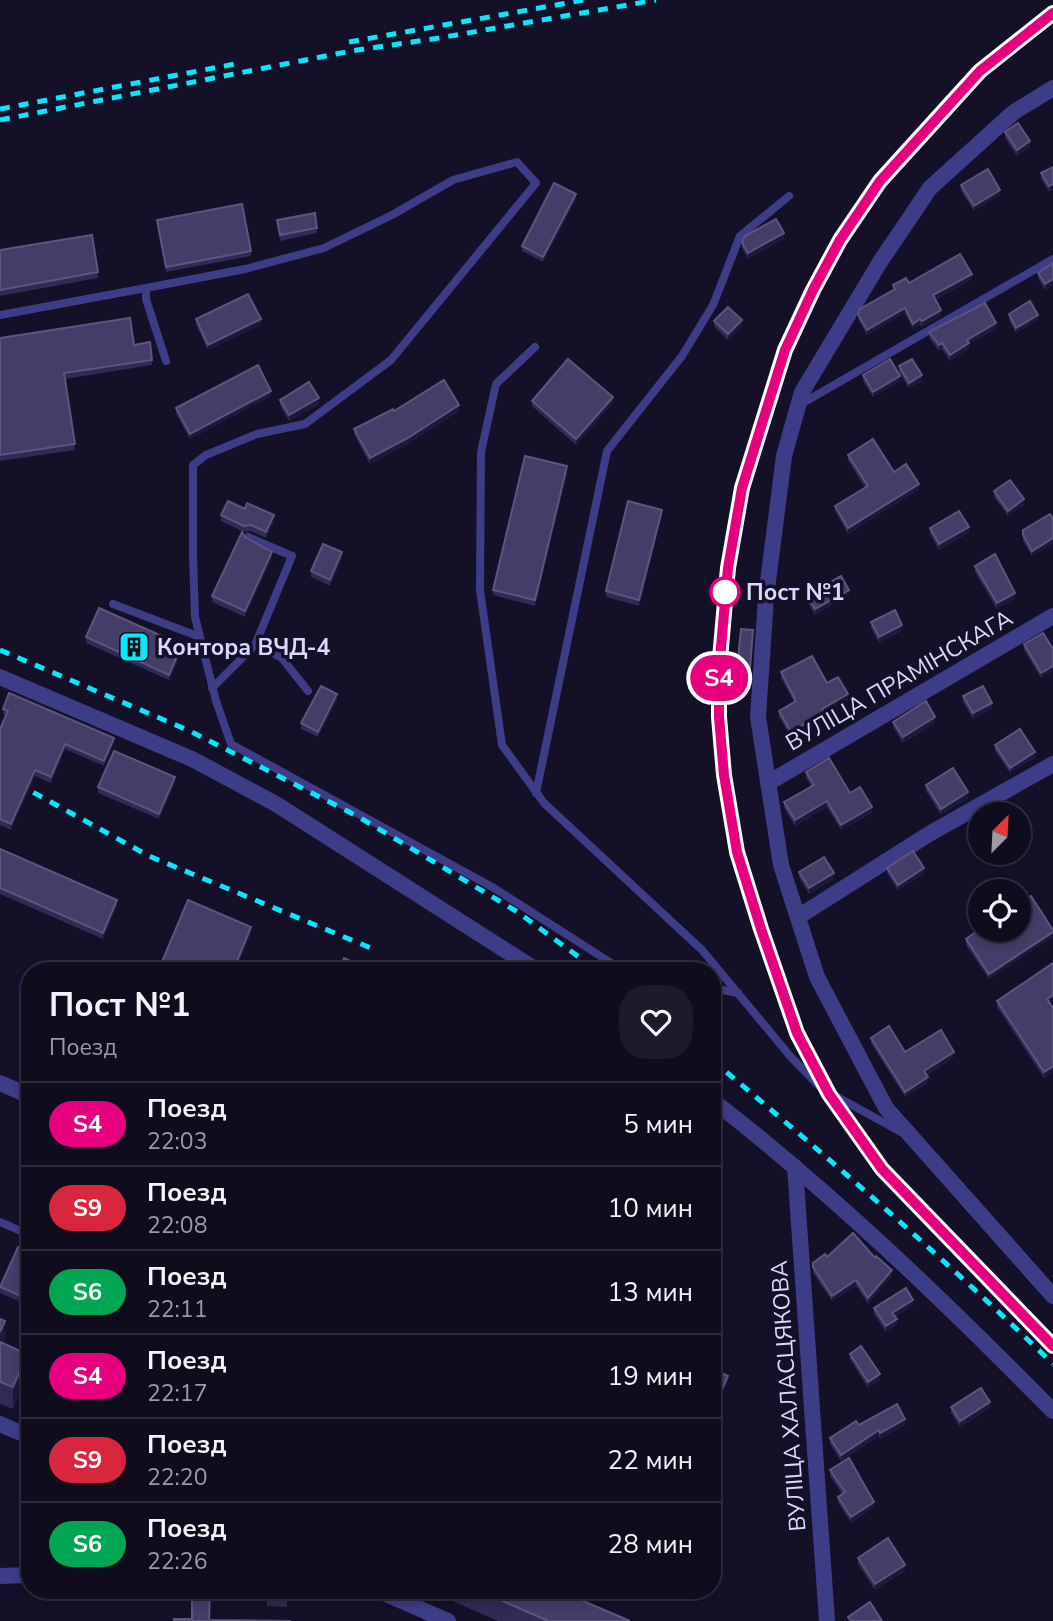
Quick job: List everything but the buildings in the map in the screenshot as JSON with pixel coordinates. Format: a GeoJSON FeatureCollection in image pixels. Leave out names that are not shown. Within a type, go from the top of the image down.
{"type":"FeatureCollection","features":[{"type":"Feature","properties":{"kind":"street","name":"ВУЛІЦА ПРАМІНСКАГА"},"geometry":{"type":"LineString","coordinates":[[1053,88],[1014,112],[930,188],[880,262],[802,392],[783,456],[766,597],[758,717],[782,864],[817,976],[886,1108],[1053,1296]]}},
{"type":"Feature","properties":{"kind":"street","name":"ВУЛІЦА ПРАМІНСКАГА"},"geometry":{"type":"LineString","coordinates":[[768,783],[1053,616]]}},
{"type":"Feature","properties":{"kind":"street"},"geometry":{"type":"LineString","coordinates":[[0,677],[192,759],[276,804],[524,962]]}},
{"type":"Feature","properties":{"kind":"street"},"geometry":{"type":"LineString","coordinates":[[798,917],[929,834],[1053,764]]}},
{"type":"Feature","properties":{"kind":"street"},"geometry":{"type":"LineString","coordinates":[[0,1083],[21,1092]]}},
{"type":"Feature","properties":{"kind":"street"},"geometry":{"type":"LineString","coordinates":[[721,1107],[795,1167],[912,1271],[1053,1411]]}},
{"type":"Feature","properties":{"kind":"street","name":"ВУЛІЦА ХАЛАСЦЯКОВА"},"geometry":{"type":"LineString","coordinates":[[795,1167],[827,1621]]}},
{"type":"Feature","properties":{"kind":"street"},"geometry":{"type":"LineString","coordinates":[[0,1424],[21,1433]]}},
{"type":"Feature","properties":{"kind":"street"},"geometry":{"type":"LineString","coordinates":[[0,1576],[21,1575]]}},
{"type":"Feature","properties":{"kind":"street"},"geometry":{"type":"LineString","coordinates":[[397,1599],[448,1621]]}},
{"type":"Feature","properties":{"kind":"lane"},"geometry":{"type":"LineString","coordinates":[[0,315],[245,269],[324,247],[392,215],[453,180],[517,162],[536,183],[391,360],[305,425],[257,434],[206,455],[193,466],[192,556],[195,617],[212,688],[231,744],[243,746],[431,850],[610,962]]}},
{"type":"Feature","properties":{"kind":"lane"},"geometry":{"type":"LineString","coordinates":[[537,793],[607,452],[682,356],[713,305],[740,236],[789,196]]}},
{"type":"Feature","properties":{"kind":"lane"},"geometry":{"type":"LineString","coordinates":[[798,405],[1053,259]]}},
{"type":"Feature","properties":{"kind":"lane"},"geometry":{"type":"LineString","coordinates":[[146,288],[146,299],[166,361]]}},
{"type":"Feature","properties":{"kind":"lane"},"geometry":{"type":"LineString","coordinates":[[535,348],[496,384],[481,452],[480,590],[502,745],[544,803],[712,962]]}},
{"type":"Feature","properties":{"kind":"lane"},"geometry":{"type":"LineString","coordinates":[[212,688],[255,645],[292,556],[248,537]]}},
{"type":"Feature","properties":{"kind":"lane"},"geometry":{"type":"LineString","coordinates":[[113,604],[200,637]]}},
{"type":"Feature","properties":{"kind":"lane"},"geometry":{"type":"LineString","coordinates":[[255,645],[281,657],[308,691]]}},
{"type":"Feature","properties":{"kind":"lane"},"geometry":{"type":"LineString","coordinates":[[721,973],[790,1056],[821,1088],[913,1139]]}},
{"type":"Feature","properties":{"kind":"lane"},"geometry":{"type":"LineString","coordinates":[[721,990],[738,993]]}},
{"type":"Feature","properties":{"kind":"lane"},"geometry":{"type":"LineString","coordinates":[[0,1222],[21,1231]]}},
{"type":"Feature","properties":{"kind":"railway"},"geometry":{"type":"LineString","coordinates":[[349,42],[584,0]]}},
{"type":"Feature","properties":{"kind":"railway"},"geometry":{"type":"LineString","coordinates":[[0,120],[351,51],[656,0]]}},
{"type":"Feature","properties":{"kind":"railway"},"geometry":{"type":"LineString","coordinates":[[1053,13],[980,71],[880,181],[840,240],[813,290],[785,350],[742,488],[728,568],[719,670],[719,717],[724,775],[737,852],[797,1033],[829,1094],[882,1169],[1053,1346]]}},
{"type":"Feature","properties":{"kind":"railway"},"geometry":{"type":"LineString","coordinates":[[0,109],[240,63]]}},
{"type":"Feature","properties":{"kind":"railway"},"geometry":{"type":"LineString","coordinates":[[0,650],[190,731],[357,816],[516,911],[586,962]]}},
{"type":"Feature","properties":{"kind":"railway"},"geometry":{"type":"LineString","coordinates":[[0,774],[149,856],[378,951]]}},
{"type":"Feature","properties":{"kind":"railway"},"geometry":{"type":"LineString","coordinates":[[721,1068],[886,1209],[1053,1364]]}},
{"type":"Feature","properties":{"kind":"train","name":"S4"},"geometry":{"type":"LineString","coordinates":[[1053,13],[980,71],[880,181],[840,240],[813,290],[785,350],[742,488],[723,614],[719,717],[724,775],[737,852],[797,1033],[829,1094],[882,1169],[1053,1346]]}},
{"type":"Feature","properties":{"kind":"place","name":"Пост №1"},"geometry":{"type":"Point","coordinates":[725,592]}},
{"type":"Feature","properties":{"kind":"place","name":"Контора ВЧД-4"},"geometry":{"type":"Point","coordinates":[134,647]}}]}
